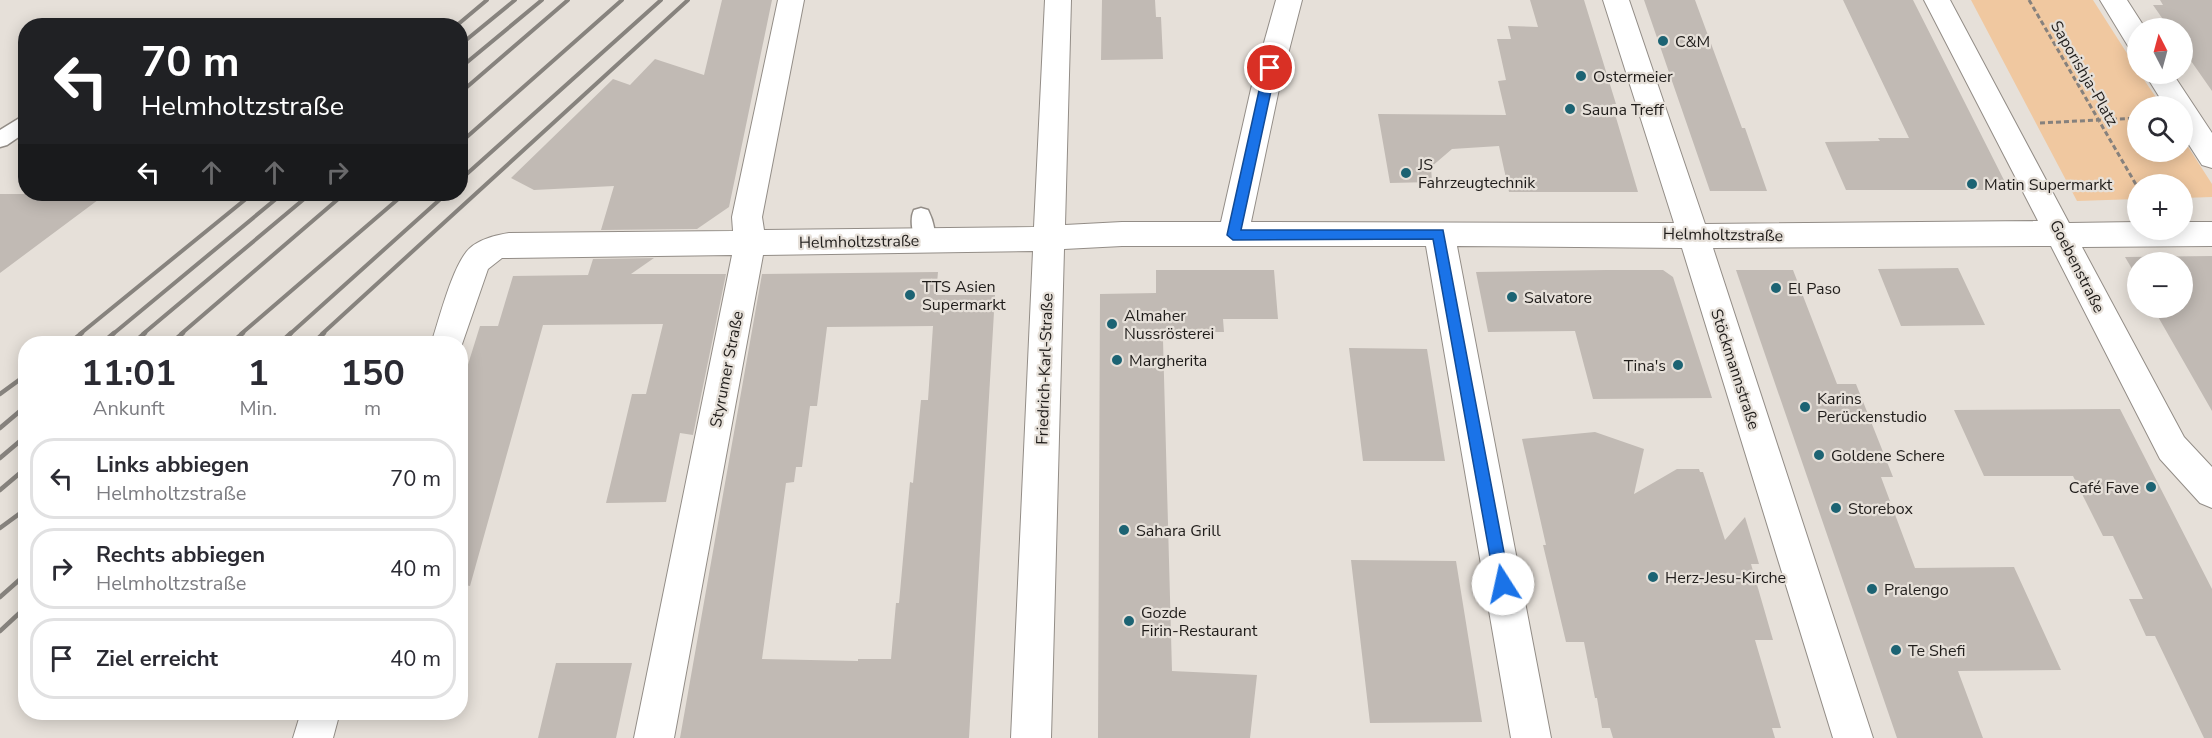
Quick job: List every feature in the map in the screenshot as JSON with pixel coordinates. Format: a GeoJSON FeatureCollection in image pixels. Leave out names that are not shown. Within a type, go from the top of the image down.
{"type":"FeatureCollection","features":[{"type":"Feature","properties":{"kind":"street","name":"Styrumer Straße"},"geometry":{"type":"LineString","coordinates":[[654,738],[750,241],[747,217],[791,0]]}},
{"type":"Feature","properties":{"kind":"street","name":"Friedrich-Karl-Straße"},"geometry":{"type":"LineString","coordinates":[[1031,738],[1058,0]]}},
{"type":"Feature","properties":{"kind":"street"},"geometry":{"type":"LineString","coordinates":[[1233,235],[1265,89],[1288,0]]}},
{"type":"Feature","properties":{"kind":"street","name":"Stöckmannstraße"},"geometry":{"type":"LineString","coordinates":[[1616,0],[1694,236],[1853,738]]}},
{"type":"Feature","properties":{"kind":"street","name":"Goebenstraße"},"geometry":{"type":"LineString","coordinates":[[1937,0],[2172,447],[2212,492]]}},
{"type":"Feature","properties":{"kind":"street"},"geometry":{"type":"LineString","coordinates":[[2113,0],[2127,22]]}},
{"type":"Feature","properties":{"kind":"street"},"geometry":{"type":"LineString","coordinates":[[2193,127],[2212,157]]}},
{"type":"Feature","properties":{"kind":"street","name":"Helmholtzstraße"},"geometry":{"type":"LineString","coordinates":[[450,336],[474,266],[486,253],[496,247],[509,245],[750,241],[923,228],[1049,239],[1122,234],[1651,234],[1694,236],[2027,232],[2062,235],[2212,234]]}},
{"type":"Feature","properties":{"kind":"street"},"geometry":{"type":"LineString","coordinates":[[1439,234],[1531,738]]}},
{"type":"Feature","properties":{"kind":"street"},"geometry":{"type":"LineString","coordinates":[[313,738],[319,720]]}},
{"type":"Feature","properties":{"kind":"lane"},"geometry":{"type":"LineString","coordinates":[[0,140],[18,127]]}},
{"type":"Feature","properties":{"kind":"path","name":"Saporishja-Platz"},"geometry":{"type":"LineString","coordinates":[[2029,0],[2130,174]]}},
{"type":"Feature","properties":{"kind":"path"},"geometry":{"type":"LineString","coordinates":[[2003,124],[2127,119]]}},
{"type":"Feature","properties":{"kind":"shaded area"},"geometry":{"type":"Polygon","coordinates":[[[1971,0],[2093,0],[2127,53],[2127,84],[2147,84],[2155,96],[2127,96],[2127,162],[2193,162],[2193,155],[2212,184],[2212,197],[2193,198],[2193,174],[2127,174],[2127,199],[2077,201],[1971,0]]]}},
{"type":"Feature","properties":{"kind":"building"},"geometry":{"type":"Polygon","coordinates":[[[722,0],[772,0],[729,207],[697,229],[601,230],[614,186],[534,190],[511,178],[613,79],[630,85],[655,59],[704,75],[722,0]]]}},
{"type":"Feature","properties":{"kind":"building"},"geometry":{"type":"Polygon","coordinates":[[[1102,0],[1155,0],[1156,17],[1161,17],[1163,59],[1101,60],[1102,0]]]}},
{"type":"Feature","properties":{"kind":"building"},"geometry":{"type":"Polygon","coordinates":[[[1530,0],[1584,0],[1616,104],[1612,104],[1638,192],[1509,192],[1499,146],[1452,149],[1431,167],[1432,182],[1390,183],[1378,114],[1506,115],[1498,81],[1506,80],[1497,39],[1511,39],[1508,26],[1538,27],[1530,0]]]}},
{"type":"Feature","properties":{"kind":"building"},"geometry":{"type":"Polygon","coordinates":[[[1644,0],[1695,0],[1767,191],[1710,191],[1644,0]]]}},
{"type":"Feature","properties":{"kind":"building"},"geometry":{"type":"Polygon","coordinates":[[[1843,0],[1913,0],[2009,190],[1846,190],[1825,142],[1909,138],[1843,0]]]}},
{"type":"Feature","properties":{"kind":"building"},"geometry":{"type":"Polygon","coordinates":[[[2160,0],[2212,0],[2212,91],[2193,64],[2193,18],[2162,18],[2153,5],[2163,5],[2160,0]]]}},
{"type":"Feature","properties":{"kind":"building"},"geometry":{"type":"Polygon","coordinates":[[[0,194],[18,194],[18,201],[97,201],[0,273],[0,194]]]}},
{"type":"Feature","properties":{"kind":"building"},"geometry":{"type":"Polygon","coordinates":[[[2193,256],[2212,256],[2212,411],[2159,318],[2193,318],[2193,256]]]}},
{"type":"Feature","properties":{"kind":"building"},"geometry":{"type":"Polygon","coordinates":[[[654,258],[631,274],[726,274],[693,435],[680,433],[666,502],[606,503],[632,394],[646,394],[663,324],[543,325],[470,586],[468,586],[468,364],[480,326],[498,326],[513,276],[588,275],[593,259],[654,258]]]}},
{"type":"Feature","properties":{"kind":"building"},"geometry":{"type":"Polygon","coordinates":[[[1958,268],[1985,325],[1901,326],[1878,269],[1958,268]]]}},
{"type":"Feature","properties":{"kind":"building"},"geometry":{"type":"Polygon","coordinates":[[[1156,270],[1274,270],[1278,319],[1223,319],[1224,332],[1170,332],[1170,340],[1163,340],[1172,671],[1257,675],[1250,738],[1098,738],[1100,294],[1156,293],[1156,270]]]}},
{"type":"Feature","properties":{"kind":"building"},"geometry":{"type":"Polygon","coordinates":[[[1663,270],[1673,277],[1712,398],[1593,399],[1575,331],[1488,332],[1476,272],[1663,270]]]}},
{"type":"Feature","properties":{"kind":"building"},"geometry":{"type":"Polygon","coordinates":[[[1736,270],[1793,270],[1837,384],[1856,384],[1893,477],[1881,477],[1915,568],[2014,567],[2061,670],[1958,671],[1983,738],[1897,738],[1736,270]]]}},
{"type":"Feature","properties":{"kind":"building"},"geometry":{"type":"Polygon","coordinates":[[[938,272],[936,295],[995,295],[969,738],[680,738],[762,274],[938,272]],[[933,326],[827,327],[817,406],[810,406],[802,467],[796,467],[794,482],[786,483],[762,659],[858,661],[858,659],[891,659],[921,400],[928,400],[933,326]]]}},
{"type":"Feature","properties":{"kind":"building"},"geometry":{"type":"Polygon","coordinates":[[[1349,348],[1427,349],[1445,461],[1363,461],[1349,348]]]}},
{"type":"Feature","properties":{"kind":"building"},"geometry":{"type":"Polygon","coordinates":[[[2120,409],[2212,589],[2212,738],[2204,738],[2155,636],[2146,636],[2129,599],[2143,599],[2113,536],[2103,536],[2073,476],[1984,476],[1954,410],[2120,409]]]}},
{"type":"Feature","properties":{"kind":"building","name":"Herz-Jesu-Kirche"},"geometry":{"type":"Polygon","coordinates":[[[1595,432],[1644,449],[1634,494],[1677,469],[1699,469],[1703,472],[1725,540],[1745,517],[1759,564],[1751,564],[1773,640],[1755,640],[1781,728],[1772,728],[1775,738],[1613,738],[1610,728],[1602,728],[1584,642],[1566,642],[1543,545],[1546,545],[1522,439],[1595,432]]]}},
{"type":"Feature","properties":{"kind":"building"},"geometry":{"type":"Polygon","coordinates":[[[1351,560],[1456,561],[1482,722],[1370,723],[1351,560]]]}},
{"type":"Feature","properties":{"kind":"building"},"geometry":{"type":"Polygon","coordinates":[[[556,663],[632,663],[616,738],[538,738],[556,663]]]}},
{"type":"Feature","properties":{"kind":"railway"},"geometry":{"type":"LineString","coordinates":[[466,18],[487,0]]}},
{"type":"Feature","properties":{"kind":"railway"},"geometry":{"type":"LineString","coordinates":[[468,38],[515,0]]}},
{"type":"Feature","properties":{"kind":"railway"},"geometry":{"type":"LineString","coordinates":[[468,61],[542,0]]}},
{"type":"Feature","properties":{"kind":"railway"},"geometry":{"type":"LineString","coordinates":[[468,86],[568,0]]}},
{"type":"Feature","properties":{"kind":"railway"},"geometry":{"type":"LineString","coordinates":[[468,136],[622,0]]}},
{"type":"Feature","properties":{"kind":"railway"},"geometry":{"type":"LineString","coordinates":[[468,173],[661,0]]}},
{"type":"Feature","properties":{"kind":"railway"},"geometry":{"type":"LineString","coordinates":[[468,201],[688,0]]}},
{"type":"Feature","properties":{"kind":"railway"},"geometry":{"type":"LineString","coordinates":[[80,334],[243,201]]}},
{"type":"Feature","properties":{"kind":"railway"},"geometry":{"type":"LineString","coordinates":[[113,334],[274,201]]}},
{"type":"Feature","properties":{"kind":"railway"},"geometry":{"type":"LineString","coordinates":[[143,334],[302,201]]}},
{"type":"Feature","properties":{"kind":"railway"},"geometry":{"type":"LineString","coordinates":[[181,334],[336,201]]}},
{"type":"Feature","properties":{"kind":"railway"},"geometry":{"type":"LineString","coordinates":[[241,334],[396,201]]}},
{"type":"Feature","properties":{"kind":"railway"},"geometry":{"type":"LineString","coordinates":[[290,334],[438,201]]}},
{"type":"Feature","properties":{"kind":"railway"},"geometry":{"type":"LineString","coordinates":[[322,334],[468,201]]}},
{"type":"Feature","properties":{"kind":"railway"},"geometry":{"type":"LineString","coordinates":[[78,336],[82,333]]}},
{"type":"Feature","properties":{"kind":"railway"},"geometry":{"type":"LineString","coordinates":[[110,336],[114,333]]}},
{"type":"Feature","properties":{"kind":"railway"},"geometry":{"type":"LineString","coordinates":[[141,336],[145,333]]}},
{"type":"Feature","properties":{"kind":"railway"},"geometry":{"type":"LineString","coordinates":[[179,336],[183,333]]}},
{"type":"Feature","properties":{"kind":"railway"},"geometry":{"type":"LineString","coordinates":[[239,336],[243,333]]}},
{"type":"Feature","properties":{"kind":"railway"},"geometry":{"type":"LineString","coordinates":[[288,336],[291,333]]}},
{"type":"Feature","properties":{"kind":"railway"},"geometry":{"type":"LineString","coordinates":[[321,336],[324,333]]}},
{"type":"Feature","properties":{"kind":"railway"},"geometry":{"type":"LineString","coordinates":[[0,394],[18,381]]}},
{"type":"Feature","properties":{"kind":"railway"},"geometry":{"type":"LineString","coordinates":[[0,428],[18,413]]}},
{"type":"Feature","properties":{"kind":"railway"},"geometry":{"type":"LineString","coordinates":[[0,458],[18,443]]}},
{"type":"Feature","properties":{"kind":"railway"},"geometry":{"type":"LineString","coordinates":[[0,490],[18,475]]}},
{"type":"Feature","properties":{"kind":"railway"},"geometry":{"type":"LineString","coordinates":[[0,528],[18,515]]}},
{"type":"Feature","properties":{"kind":"railway"},"geometry":{"type":"LineString","coordinates":[[0,597],[18,581]]}},
{"type":"Feature","properties":{"kind":"railway"},"geometry":{"type":"LineString","coordinates":[[0,631],[18,614]]}},
{"type":"Feature","properties":{"kind":"place","name":"C&M"},"geometry":{"type":"Point","coordinates":[1663,41]}},
{"type":"Feature","properties":{"kind":"place","name":"Ostermeier"},"geometry":{"type":"Point","coordinates":[1581,76]}},
{"type":"Feature","properties":{"kind":"place","name":"Sauna Treff"},"geometry":{"type":"Point","coordinates":[1570,109]}},
{"type":"Feature","properties":{"kind":"place","name":"JS Fahrzeugtechnik"},"geometry":{"type":"Point","coordinates":[1406,173]}},
{"type":"Feature","properties":{"kind":"place","name":"Matin Supermarkt"},"geometry":{"type":"Point","coordinates":[1972,184]}},
{"type":"Feature","properties":{"kind":"place","name":"El Paso"},"geometry":{"type":"Point","coordinates":[1776,288]}},
{"type":"Feature","properties":{"kind":"place","name":"TTS Asien Supermarkt"},"geometry":{"type":"Point","coordinates":[910,295]}},
{"type":"Feature","properties":{"kind":"place","name":"Salvatore"},"geometry":{"type":"Point","coordinates":[1512,297]}},
{"type":"Feature","properties":{"kind":"place","name":"Almaher Nussrösterei"},"geometry":{"type":"Point","coordinates":[1112,324]}},
{"type":"Feature","properties":{"kind":"place","name":"Margherita"},"geometry":{"type":"Point","coordinates":[1117,360]}},
{"type":"Feature","properties":{"kind":"place","name":"Tina's"},"geometry":{"type":"Point","coordinates":[1678,365]}},
{"type":"Feature","properties":{"kind":"place","name":"Karins Perückenstudio"},"geometry":{"type":"Point","coordinates":[1805,407]}},
{"type":"Feature","properties":{"kind":"place","name":"Goldene Schere"},"geometry":{"type":"Point","coordinates":[1819,455]}},
{"type":"Feature","properties":{"kind":"place","name":"Café Fave"},"geometry":{"type":"Point","coordinates":[2151,487]}},
{"type":"Feature","properties":{"kind":"place","name":"Storebox"},"geometry":{"type":"Point","coordinates":[1836,508]}},
{"type":"Feature","properties":{"kind":"place","name":"Sahara Grill"},"geometry":{"type":"Point","coordinates":[1124,530]}},
{"type":"Feature","properties":{"kind":"place","name":"Herz-Jesu-Kirche"},"geometry":{"type":"Point","coordinates":[1653,577]}},
{"type":"Feature","properties":{"kind":"place","name":"Pralengo"},"geometry":{"type":"Point","coordinates":[1872,589]}},
{"type":"Feature","properties":{"kind":"place","name":"Gozde Firin-Restaurant"},"geometry":{"type":"Point","coordinates":[1129,621]}},
{"type":"Feature","properties":{"kind":"place","name":"Te Shefi"},"geometry":{"type":"Point","coordinates":[1896,650]}},
{"type":"Feature","properties":{"kind":"route"},"geometry":{"type":"LineString","coordinates":[[1270,68],[1233,235],[1439,234],[1503,584]]}}]}
